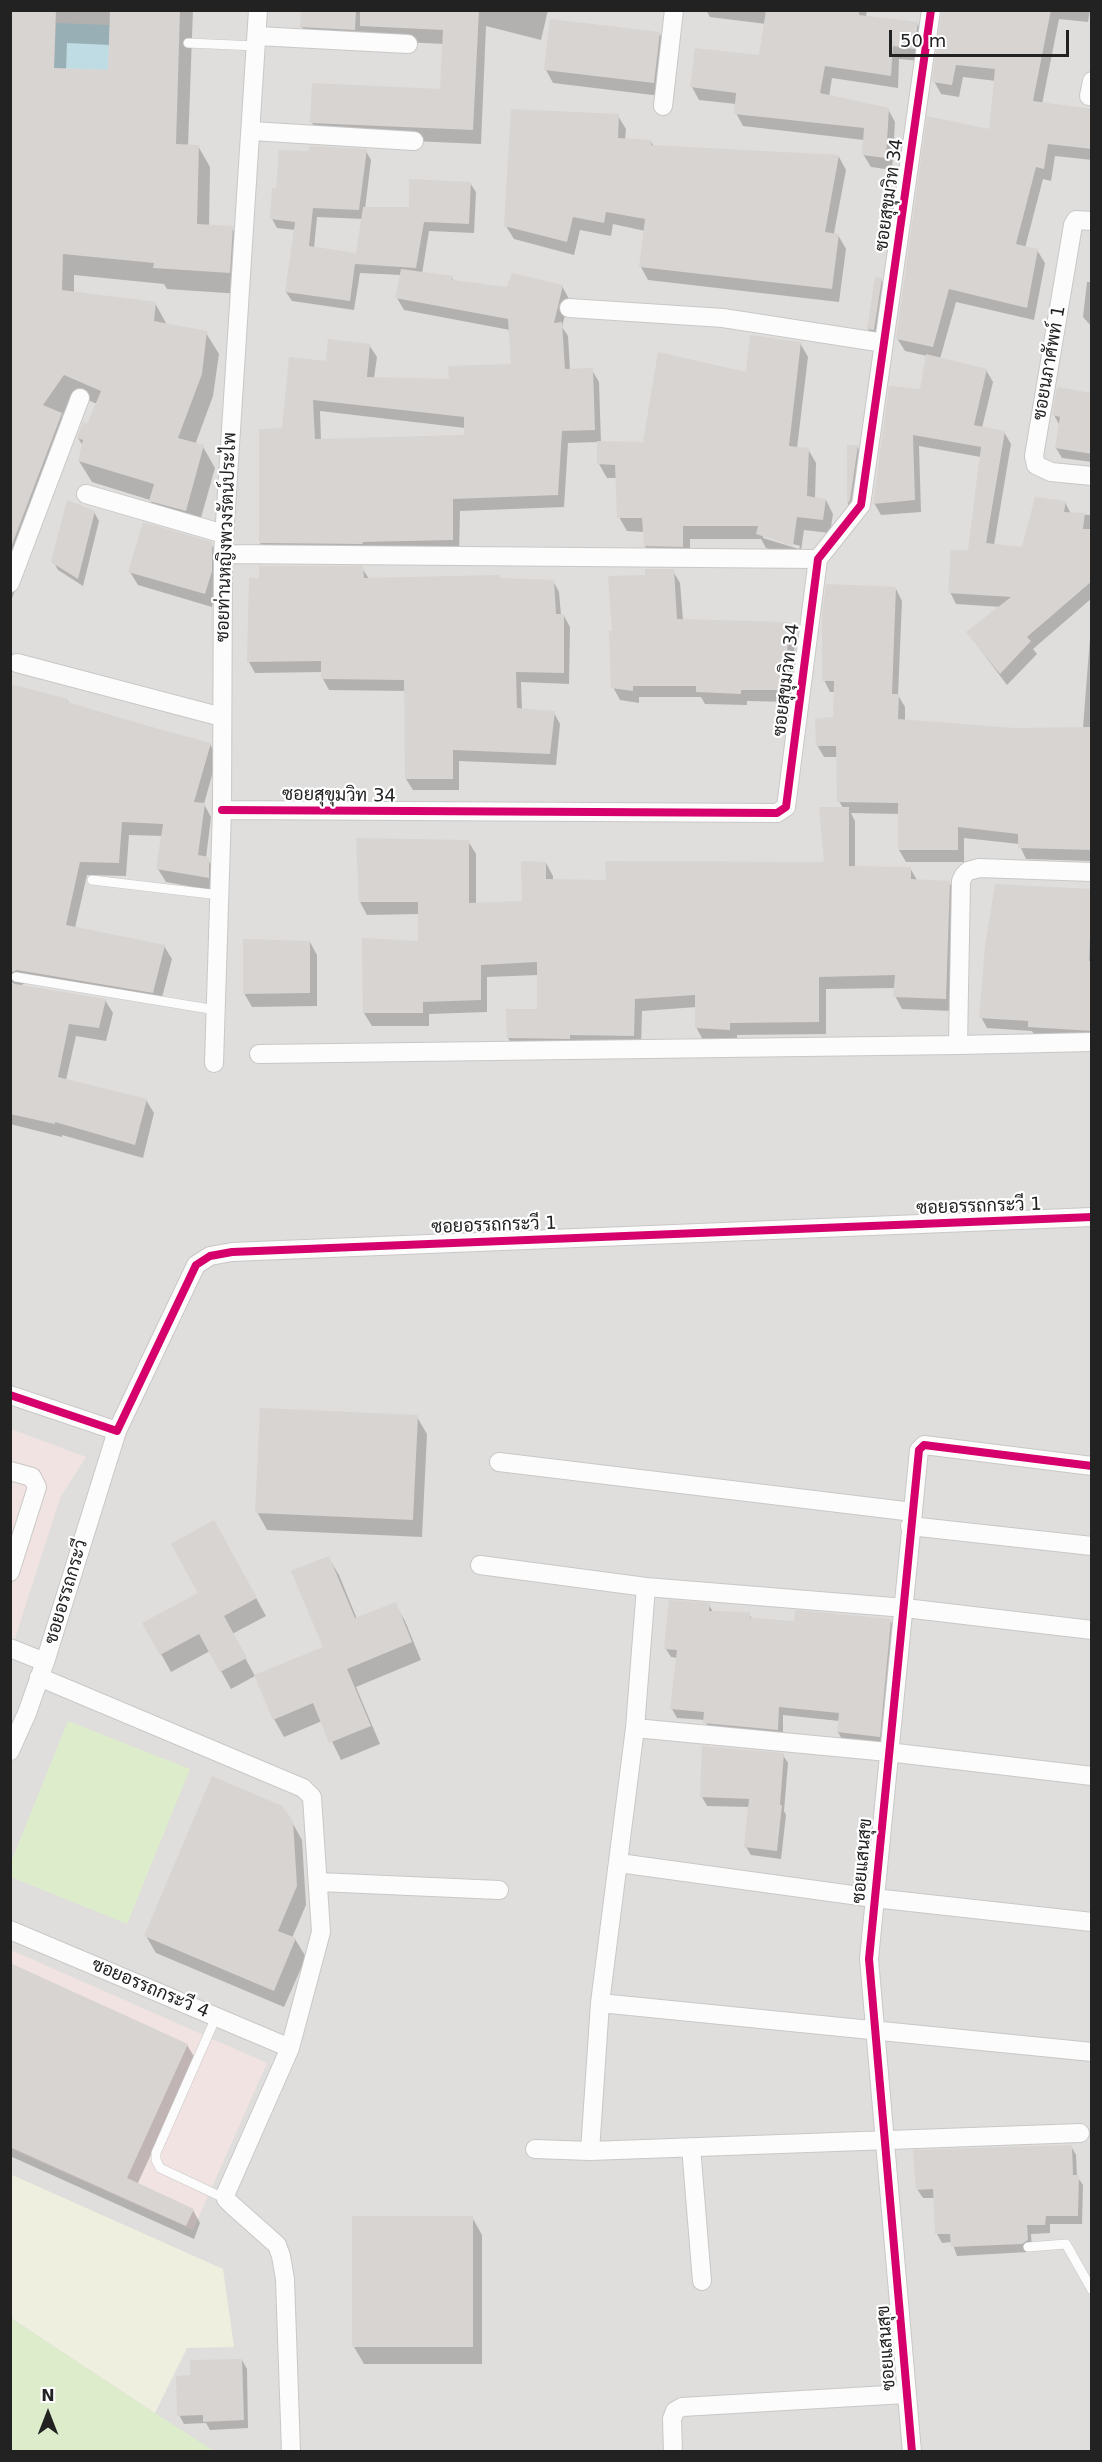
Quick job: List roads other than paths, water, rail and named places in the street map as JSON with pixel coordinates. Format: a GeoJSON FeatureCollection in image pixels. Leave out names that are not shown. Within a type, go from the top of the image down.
{"type":"FeatureCollection","features":[{"type":"Feature","properties":{"kind":"street","name":"ซอยท่านหญิงพวงรัตน์ประไพ"},"geometry":{"type":"LineString","coordinates":[[214,1064],[222,810],[223,554],[258,10]]}},
{"type":"Feature","properties":{"kind":"street"},"geometry":{"type":"LineString","coordinates":[[663,106],[674,10]]}},
{"type":"Feature","properties":{"kind":"street","name":"ซอยสุขุมวิท 34"},"geometry":{"type":"LineString","coordinates":[[222,810],[777,813],[786,807],[818,559],[861,505],[931,10]]}},
{"type":"Feature","properties":{"kind":"street"},"geometry":{"type":"LineString","coordinates":[[257,41],[408,44]]}},
{"type":"Feature","properties":{"kind":"street"},"geometry":{"type":"LineString","coordinates":[[252,131],[414,141]]}},
{"type":"Feature","properties":{"kind":"street","name":"ซอยนภาศัพท์ 1"},"geometry":{"type":"LineString","coordinates":[[1092,221],[1076,220],[1073,225],[1034,456],[1036,465],[1051,472],[1092,476]]}},
{"type":"Feature","properties":{"kind":"street"},"geometry":{"type":"LineString","coordinates":[[569,308],[723,318],[884,343]]}},
{"type":"Feature","properties":{"kind":"street"},"geometry":{"type":"LineString","coordinates":[[10,583],[80,398]]}},
{"type":"Feature","properties":{"kind":"street"},"geometry":{"type":"LineString","coordinates":[[87,494],[224,534]]}},
{"type":"Feature","properties":{"kind":"street"},"geometry":{"type":"LineString","coordinates":[[223,554],[818,559]]}},
{"type":"Feature","properties":{"kind":"street"},"geometry":{"type":"LineString","coordinates":[[17,663],[222,717]]}},
{"type":"Feature","properties":{"kind":"street"},"geometry":{"type":"LineString","coordinates":[[958,1045],[961,881],[964,875],[978,868],[1092,872]]}},
{"type":"Feature","properties":{"kind":"street"},"geometry":{"type":"LineString","coordinates":[[259,1054],[1092,1042]]}},
{"type":"Feature","properties":{"kind":"street","name":"ซอยอรรถกระวี 1"},"geometry":{"type":"LineString","coordinates":[[117,1431],[196,1265],[210,1256],[232,1252],[1092,1217]]}},
{"type":"Feature","properties":{"kind":"street"},"geometry":{"type":"LineString","coordinates":[[10,1395],[117,1431]]}},
{"type":"Feature","properties":{"kind":"street","name":"ซอยอรรถกระวี"},"geometry":{"type":"LineString","coordinates":[[10,1751],[27,1713],[42,1670],[117,1431]]}},
{"type":"Feature","properties":{"kind":"street","name":"ซอยแสนสุข"},"geometry":{"type":"LineString","coordinates":[[912,2451],[905,2394],[886,2139],[869,1959],[919,1450],[924,1444],[1092,1466]]}},
{"type":"Feature","properties":{"kind":"street"},"geometry":{"type":"LineString","coordinates":[[499,1462],[1092,1546]]}},
{"type":"Feature","properties":{"kind":"street"},"geometry":{"type":"LineString","coordinates":[[10,1471],[32,1477],[37,1487],[10,1572]]}},
{"type":"Feature","properties":{"kind":"street"},"geometry":{"type":"LineString","coordinates":[[480,1565],[646,1587],[905,1608],[1092,1630]]}},
{"type":"Feature","properties":{"kind":"street"},"geometry":{"type":"LineString","coordinates":[[590,2151],[600,2003],[635,1728],[646,1587]]}},
{"type":"Feature","properties":{"kind":"street"},"geometry":{"type":"LineString","coordinates":[[10,1648],[42,1670],[303,1788],[312,1797],[321,1932],[290,2048],[226,2193],[226,2199],[277,2245],[280,2256],[285,2279],[291,2451]]}},
{"type":"Feature","properties":{"kind":"street"},"geometry":{"type":"LineString","coordinates":[[635,1728],[888,1752],[1092,1776]]}},
{"type":"Feature","properties":{"kind":"street"},"geometry":{"type":"LineString","coordinates":[[619,1863],[874,1898],[1092,1922]]}},
{"type":"Feature","properties":{"kind":"street"},"geometry":{"type":"LineString","coordinates":[[319,1882],[499,1890]]}},
{"type":"Feature","properties":{"kind":"street","name":"ซอยอรรถกระวี 4"},"geometry":{"type":"LineString","coordinates":[[10,1930],[290,2048]]}},
{"type":"Feature","properties":{"kind":"street"},"geometry":{"type":"LineString","coordinates":[[600,2003],[1092,2052]]}},
{"type":"Feature","properties":{"kind":"street"},"geometry":{"type":"LineString","coordinates":[[535,2149],[590,2151],[1080,2133]]}},
{"type":"Feature","properties":{"kind":"street"},"geometry":{"type":"LineString","coordinates":[[691,2147],[702,2281]]}},
{"type":"Feature","properties":{"kind":"street"},"geometry":{"type":"LineString","coordinates":[[673,2451],[672,2419],[675,2411],[682,2408],[905,2394]]}},
{"type":"Feature","properties":{"kind":"lane"},"geometry":{"type":"LineString","coordinates":[[188,43],[257,41]]}},
{"type":"Feature","properties":{"kind":"lane"},"geometry":{"type":"LineString","coordinates":[[92,880],[219,895]]}},
{"type":"Feature","properties":{"kind":"lane"},"geometry":{"type":"LineString","coordinates":[[16,977],[216,1010]]}},
{"type":"Feature","properties":{"kind":"lane"},"geometry":{"type":"LineString","coordinates":[[216,2017],[156,2152],[156,2160],[160,2168],[226,2199]]}},
{"type":"Feature","properties":{"kind":"lane"},"geometry":{"type":"LineString","coordinates":[[1028,2247],[1066,2244],[1092,2290]]}},
{"type":"Feature","properties":{"kind":"water"},"geometry":{"type":"Polygon","coordinates":[[[56,23],[110,25],[108,70],[54,68],[56,23]]]}}]}
